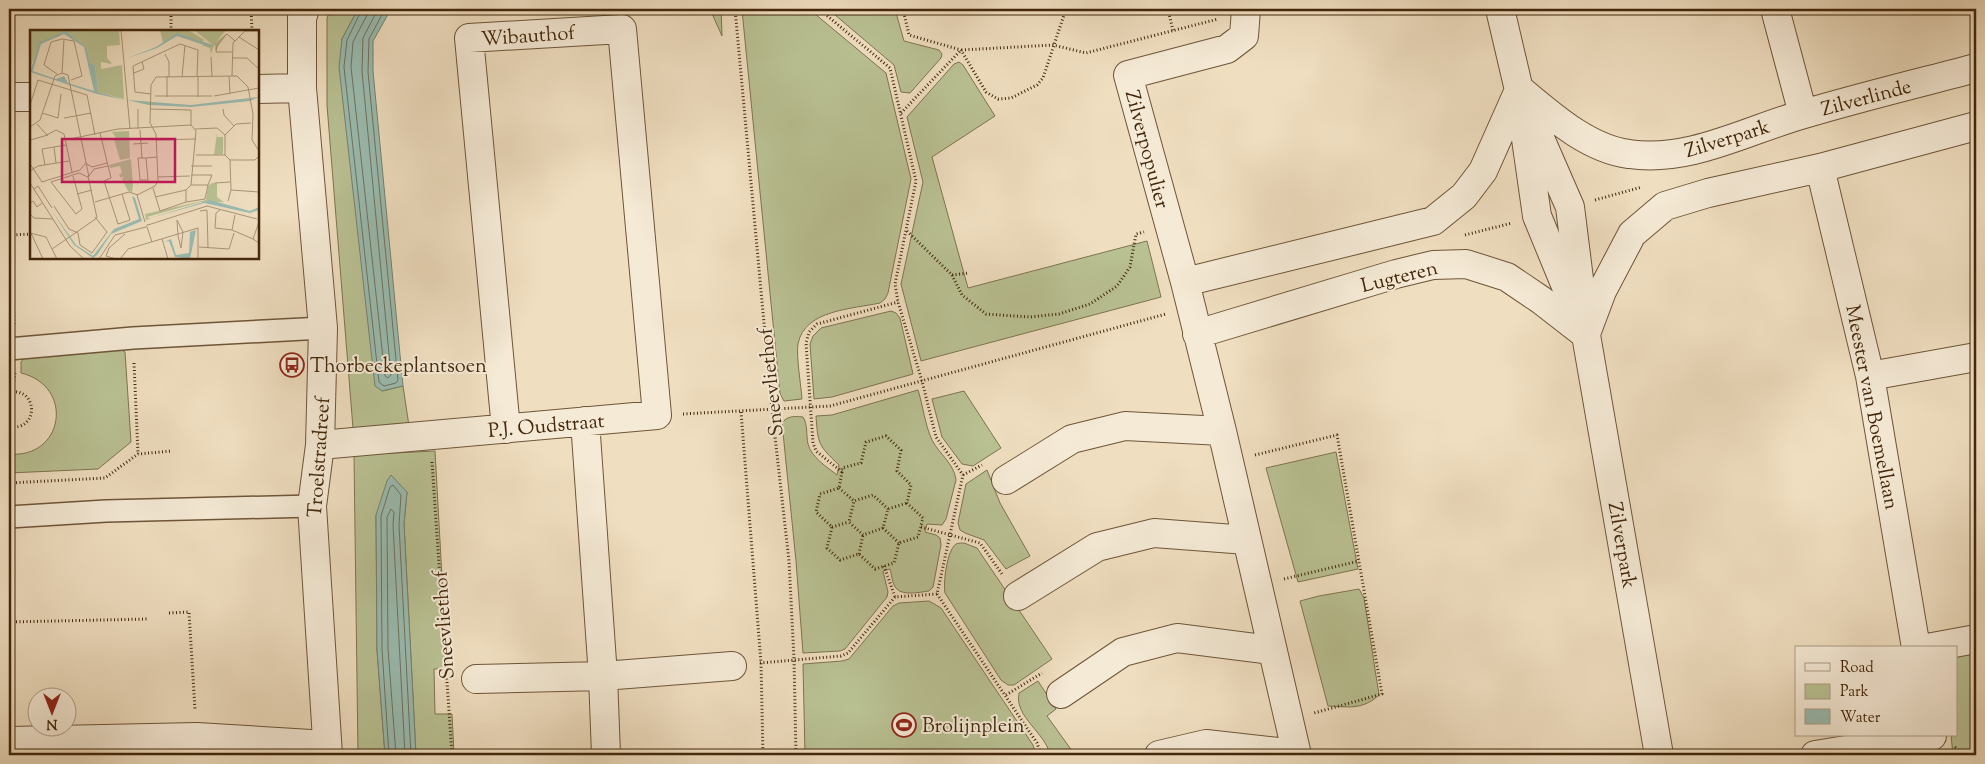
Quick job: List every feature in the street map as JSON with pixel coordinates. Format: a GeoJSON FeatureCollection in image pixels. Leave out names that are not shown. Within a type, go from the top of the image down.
{"type":"FeatureCollection","features":[{"type":"Feature","properties":{"kind":"street","name":"Troelstradreef"},"geometry":{"type":"LineString","coordinates":[[305,9],[302,18],[302,88],[323,328],[320,445],[312,506],[328,750]]}},
{"type":"Feature","properties":{"kind":"street","name":"Zilverpark"},"geometry":{"type":"LineString","coordinates":[[1500,9],[1520,90],[1537,216],[1586,334],[1659,755]]}},
{"type":"Feature","properties":{"kind":"street","name":"Zilverlinde"},"geometry":{"type":"LineString","coordinates":[[1775,9],[1803,114],[1976,68]]}},
{"type":"Feature","properties":{"kind":"street","name":"Zilverpopulier"},"geometry":{"type":"LineString","coordinates":[[1247,10],[1244,36],[1227,49],[1128,74],[1185,282],[1222,431],[1297,755]]}},
{"type":"Feature","properties":{"kind":"street","name":"Wibauthof"},"geometry":{"type":"LineString","coordinates":[[506,429],[469,38],[622,29],[657,415]]}},
{"type":"Feature","properties":{"kind":"street"},"geometry":{"type":"LineString","coordinates":[[259,89],[302,88]]}},
{"type":"Feature","properties":{"kind":"street"},"geometry":{"type":"LineString","coordinates":[[1185,282],[1433,221],[1464,196],[1483,171],[1520,90]]}},
{"type":"Feature","properties":{"kind":"street","name":"Zilverpark"},"geometry":{"type":"LineString","coordinates":[[1520,90],[1552,117],[1596,144],[1627,154],[1654,157],[1696,151],[1803,114]]}},
{"type":"Feature","properties":{"kind":"street"},"geometry":{"type":"LineString","coordinates":[[9,98],[30,97]]}},
{"type":"Feature","properties":{"kind":"street"},"geometry":{"type":"LineString","coordinates":[[1586,334],[1602,291],[1632,234],[1665,206],[1708,193],[1820,168],[1976,126]]}},
{"type":"Feature","properties":{"kind":"street","name":"Meester van Boemellaan"},"geometry":{"type":"LineString","coordinates":[[1820,168],[1870,376],[1916,646]]}},
{"type":"Feature","properties":{"kind":"street","name":"Lugteren"},"geometry":{"type":"LineString","coordinates":[[1197,334],[1406,272],[1433,265],[1466,264],[1507,277],[1542,300],[1586,334]]}},
{"type":"Feature","properties":{"kind":"street"},"geometry":{"type":"LineString","coordinates":[[12,349],[133,338],[323,328]]}},
{"type":"Feature","properties":{"kind":"street"},"geometry":{"type":"LineString","coordinates":[[1870,376],[1976,357]]}},
{"type":"Feature","properties":{"kind":"street","name":"P.J. Oudstraat"},"geometry":{"type":"LineString","coordinates":[[320,445],[657,415]]}},
{"type":"Feature","properties":{"kind":"street"},"geometry":{"type":"LineString","coordinates":[[585,421],[603,676],[606,755]]}},
{"type":"Feature","properties":{"kind":"street"},"geometry":{"type":"LineString","coordinates":[[1006,480],[1072,439],[1126,426],[1222,431]]}},
{"type":"Feature","properties":{"kind":"street"},"geometry":{"type":"LineString","coordinates":[[9,517],[106,511],[312,506]]}},
{"type":"Feature","properties":{"kind":"street"},"geometry":{"type":"LineString","coordinates":[[1018,596],[1097,547],[1154,533],[1247,540]]}},
{"type":"Feature","properties":{"kind":"street"},"geometry":{"type":"LineString","coordinates":[[1061,694],[1124,652],[1177,638],[1272,650]]}},
{"type":"Feature","properties":{"kind":"street"},"geometry":{"type":"LineString","coordinates":[[1939,646],[1976,640]]}},
{"type":"Feature","properties":{"kind":"street","name":"Sneevliethof"},"geometry":{"type":"LineString","coordinates":[[476,679],[603,676],[732,666]]}},
{"type":"Feature","properties":{"kind":"street"},"geometry":{"type":"LineString","coordinates":[[9,742],[197,737],[328,750]]}},
{"type":"Feature","properties":{"kind":"street"},"geometry":{"type":"LineString","coordinates":[[1815,755],[1933,742]]}},
{"type":"Feature","properties":{"kind":"street"},"geometry":{"type":"LineString","coordinates":[[1159,755],[1206,744],[1297,755]]}},
{"type":"Feature","properties":{"kind":"path"},"geometry":{"type":"LineString","coordinates":[[171,9],[172,30]]}},
{"type":"Feature","properties":{"kind":"path"},"geometry":{"type":"LineString","coordinates":[[251,9],[252,30]]}},
{"type":"Feature","properties":{"kind":"path","name":"Sneevliethof"},"geometry":{"type":"LineString","coordinates":[[735,9],[772,410],[789,560],[796,755]]}},
{"type":"Feature","properties":{"kind":"path"},"geometry":{"type":"LineString","coordinates":[[819,9],[890,68],[916,181],[895,284],[898,302],[922,381],[936,437],[963,475],[937,594],[1006,695],[1037,743],[1042,755]]}},
{"type":"Feature","properties":{"kind":"path"},"geometry":{"type":"LineString","coordinates":[[903,9],[909,35],[961,50],[1053,45],[1086,53],[1247,10]]}},
{"type":"Feature","properties":{"kind":"path"},"geometry":{"type":"LineString","coordinates":[[961,50],[986,92],[998,99],[1011,98],[1037,85],[1043,78],[1065,12],[1077,9]]}},
{"type":"Feature","properties":{"kind":"path"},"geometry":{"type":"LineString","coordinates":[[1168,9],[1173,31]]}},
{"type":"Feature","properties":{"kind":"path"},"geometry":{"type":"LineString","coordinates":[[901,113],[961,50]]}},
{"type":"Feature","properties":{"kind":"path"},"geometry":{"type":"LineString","coordinates":[[906,231],[952,276],[962,295],[986,314],[1030,317],[1059,314],[1090,304],[1116,286],[1130,266],[1136,234],[1169,226]]}},
{"type":"Feature","properties":{"kind":"path"},"geometry":{"type":"LineString","coordinates":[[9,427],[24,425],[32,413],[31,404],[24,394],[10,392],[15,374],[12,349],[10,235],[30,234]]}},
{"type":"Feature","properties":{"kind":"path"},"geometry":{"type":"LineString","coordinates":[[952,276],[969,273]]}},
{"type":"Feature","properties":{"kind":"path"},"geometry":{"type":"LineString","coordinates":[[842,472],[816,451],[813,443],[806,343],[809,332],[817,324],[898,302]]}},
{"type":"Feature","properties":{"kind":"path"},"geometry":{"type":"LineString","coordinates":[[133,338],[138,454]]}},
{"type":"Feature","properties":{"kind":"path"},"geometry":{"type":"LineString","coordinates":[[657,415],[772,410]]}},
{"type":"Feature","properties":{"kind":"path","name":"Sneevliethof"},"geometry":{"type":"LineString","coordinates":[[741,412],[761,663],[763,755]]}},
{"type":"Feature","properties":{"kind":"path"},"geometry":{"type":"LineString","coordinates":[[1228,461],[1337,435],[1382,694],[1289,720]]}},
{"type":"Feature","properties":{"kind":"path","name":"Sneevliethof"},"geometry":{"type":"LineString","coordinates":[[431,436],[452,755]]}},
{"type":"Feature","properties":{"kind":"path"},"geometry":{"type":"LineString","coordinates":[[839,488],[842,468],[861,463],[866,442],[886,436],[902,450],[897,471],[911,485],[907,503]]}},
{"type":"Feature","properties":{"kind":"path"},"geometry":{"type":"LineString","coordinates":[[9,482],[105,478],[138,454],[172,451]]}},
{"type":"Feature","properties":{"kind":"path"},"geometry":{"type":"LineString","coordinates":[[963,475],[979,467]]}},
{"type":"Feature","properties":{"kind":"path"},"geometry":{"type":"LineString","coordinates":[[839,488],[854,501]]}},
{"type":"Feature","properties":{"kind":"path"},"geometry":{"type":"LineString","coordinates":[[832,527],[816,512],[820,494],[839,488]]}},
{"type":"Feature","properties":{"kind":"path"},"geometry":{"type":"LineString","coordinates":[[854,501],[873,495],[888,509]]}},
{"type":"Feature","properties":{"kind":"path"},"geometry":{"type":"LineString","coordinates":[[850,522],[854,501]]}},
{"type":"Feature","properties":{"kind":"path"},"geometry":{"type":"LineString","coordinates":[[888,509],[907,503]]}},
{"type":"Feature","properties":{"kind":"path"},"geometry":{"type":"LineString","coordinates":[[899,543],[918,537],[923,518],[907,503]]}},
{"type":"Feature","properties":{"kind":"path"},"geometry":{"type":"LineString","coordinates":[[883,528],[888,509]]}},
{"type":"Feature","properties":{"kind":"path"},"geometry":{"type":"LineString","coordinates":[[832,527],[850,522]]}},
{"type":"Feature","properties":{"kind":"path"},"geometry":{"type":"LineString","coordinates":[[850,522],[863,535]]}},
{"type":"Feature","properties":{"kind":"path"},"geometry":{"type":"LineString","coordinates":[[832,527],[827,548],[840,560],[859,554]]}},
{"type":"Feature","properties":{"kind":"path"},"geometry":{"type":"LineString","coordinates":[[921,527],[980,543],[996,566]]}},
{"type":"Feature","properties":{"kind":"path"},"geometry":{"type":"LineString","coordinates":[[863,535],[883,528]]}},
{"type":"Feature","properties":{"kind":"path"},"geometry":{"type":"LineString","coordinates":[[883,528],[899,543]]}},
{"type":"Feature","properties":{"kind":"path"},"geometry":{"type":"LineString","coordinates":[[859,554],[863,535]]}},
{"type":"Feature","properties":{"kind":"path"},"geometry":{"type":"LineString","coordinates":[[859,554],[875,569],[894,563],[899,543]]}},
{"type":"Feature","properties":{"kind":"path"},"geometry":{"type":"LineString","coordinates":[[1258,585],[1359,561]]}},
{"type":"Feature","properties":{"kind":"path"},"geometry":{"type":"LineString","coordinates":[[884,566],[894,597]]}},
{"type":"Feature","properties":{"kind":"path"},"geometry":{"type":"LineString","coordinates":[[772,662],[841,656],[848,653],[894,597],[937,594]]}},
{"type":"Feature","properties":{"kind":"path"},"geometry":{"type":"LineString","coordinates":[[169,613],[189,612],[197,737]]}},
{"type":"Feature","properties":{"kind":"path"},"geometry":{"type":"LineString","coordinates":[[9,622],[148,619]]}},
{"type":"Feature","properties":{"kind":"path"},"geometry":{"type":"LineString","coordinates":[[1006,695],[1046,670]]}},
{"type":"Feature","properties":{"kind":"green space"},"geometry":{"type":"Polygon","coordinates":[[[331,9],[358,9],[342,39],[382,391],[403,386],[409,426],[353,428],[327,105],[327,18],[331,9]]]}},
{"type":"Feature","properties":{"kind":"green space"},"geometry":{"type":"Polygon","coordinates":[[[710,9],[721,9],[722,36],[710,9]]]}},
{"type":"Feature","properties":{"kind":"green space"},"geometry":{"type":"Polygon","coordinates":[[[809,9],[886,73],[911,179],[888,293],[885,299],[880,303],[831,313],[809,324],[802,333],[798,344],[802,399],[784,401],[780,394],[742,10],[809,9]]]}},
{"type":"Feature","properties":{"kind":"green space"},"geometry":{"type":"Polygon","coordinates":[[[828,9],[895,9],[904,41],[939,50],[942,54],[941,58],[910,93],[901,92],[894,65],[828,9]]]}},
{"type":"Feature","properties":{"kind":"green space"},"geometry":{"type":"Polygon","coordinates":[[[959,62],[963,65],[995,116],[932,157],[968,288],[1147,241],[1161,297],[921,361],[901,284],[923,182],[907,117],[954,64],[959,62]]]}},
{"type":"Feature","properties":{"kind":"green space"},"geometry":{"type":"Polygon","coordinates":[[[891,311],[900,318],[913,374],[832,397],[814,399],[810,344],[813,336],[821,328],[891,311]]]}},
{"type":"Feature","properties":{"kind":"green space"},"geometry":{"type":"Polygon","coordinates":[[[116,345],[125,352],[131,442],[98,469],[9,473],[9,454],[28,452],[42,445],[51,434],[56,420],[55,406],[50,392],[38,380],[21,373],[21,362],[28,353],[116,345]]]}},
{"type":"Feature","properties":{"kind":"green space"},"geometry":{"type":"Polygon","coordinates":[[[918,390],[932,440],[955,474],[956,480],[946,519],[942,525],[927,524],[925,532],[940,538],[941,545],[933,587],[929,591],[903,592],[894,585],[890,569],[883,571],[888,592],[887,597],[845,649],[840,651],[803,653],[782,423],[791,417],[803,417],[806,423],[807,441],[812,453],[837,475],[839,465],[820,444],[816,416],[832,415],[918,390]]]}},
{"type":"Feature","properties":{"kind":"green space"},"geometry":{"type":"Polygon","coordinates":[[[964,391],[1001,448],[973,466],[962,464],[942,437],[932,399],[964,391]]]}},
{"type":"Feature","properties":{"kind":"green space"},"geometry":{"type":"Polygon","coordinates":[[[435,451],[447,668],[434,669],[435,714],[452,714],[454,755],[416,755],[404,524],[407,492],[376,515],[377,650],[385,755],[358,755],[354,455],[435,451]]]}},
{"type":"Feature","properties":{"kind":"green space"},"geometry":{"type":"Polygon","coordinates":[[[1336,452],[1358,569],[1298,582],[1266,468],[1336,452]]]}},
{"type":"Feature","properties":{"kind":"green space"},"geometry":{"type":"Polygon","coordinates":[[[987,470],[1000,503],[1030,556],[1006,569],[984,540],[960,530],[958,523],[966,484],[987,470]]]}},
{"type":"Feature","properties":{"kind":"green space"},"geometry":{"type":"Polygon","coordinates":[[[964,543],[977,548],[1052,659],[1014,685],[1008,685],[1001,680],[945,593],[945,575],[950,553],[956,544],[964,543]]]}},
{"type":"Feature","properties":{"kind":"green space"},"geometry":{"type":"Polygon","coordinates":[[[1359,589],[1364,598],[1379,695],[1361,705],[1349,707],[1328,706],[1300,601],[1359,589]]]}},
{"type":"Feature","properties":{"kind":"green space"},"geometry":{"type":"Polygon","coordinates":[[[929,601],[941,608],[1033,745],[1036,755],[805,755],[803,664],[849,659],[893,606],[899,603],[929,601]]]}},
{"type":"Feature","properties":{"kind":"green space"},"geometry":{"type":"Polygon","coordinates":[[[1976,652],[1976,755],[1953,755],[1951,736],[1958,736],[1958,655],[1976,652]]]}},
{"type":"Feature","properties":{"kind":"green space"},"geometry":{"type":"Polygon","coordinates":[[[1038,681],[1056,709],[1047,716],[1075,755],[1050,755],[1043,739],[1021,710],[1019,693],[1038,681]]]}},
{"type":"Feature","properties":{"kind":"water"},"geometry":{"type":"Polygon","coordinates":[[[358,9],[391,9],[373,41],[373,71],[403,386],[382,391],[375,386],[339,67],[342,39],[358,9]]]}},
{"type":"Feature","properties":{"kind":"water"},"geometry":{"type":"Polygon","coordinates":[[[391,475],[407,492],[404,524],[416,755],[385,755],[377,650],[376,515],[387,481],[391,475]]]}},
{"type":"Feature","properties":{"kind":"place","name":"Thorbeckeplantsoen"},"geometry":{"type":"Point","coordinates":[292,365]}},
{"type":"Feature","properties":{"kind":"place","name":"Brolijnplein"},"geometry":{"type":"Point","coordinates":[904,725]}}]}
